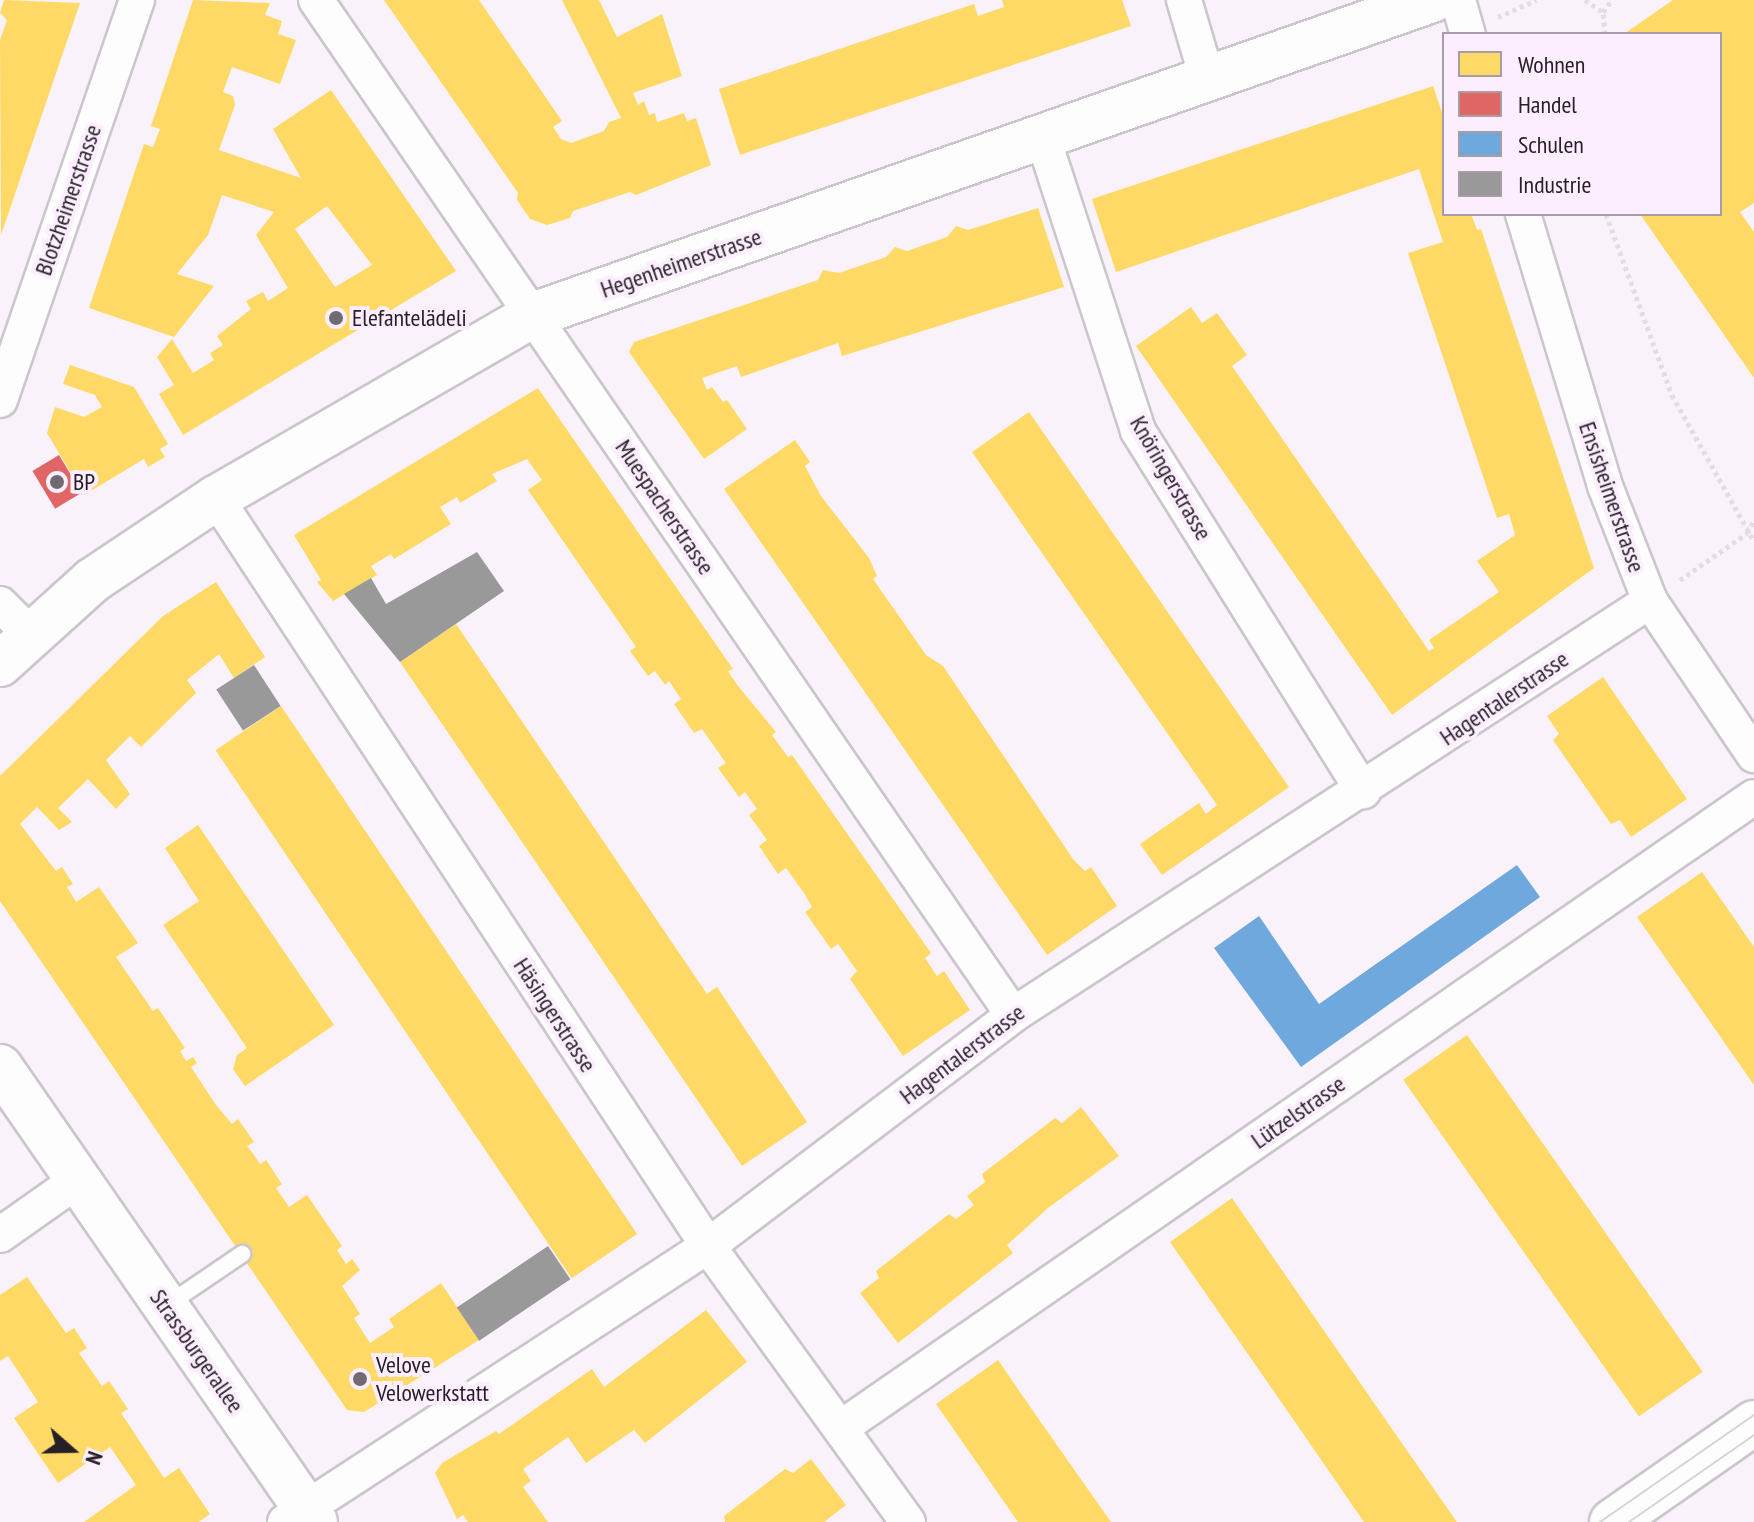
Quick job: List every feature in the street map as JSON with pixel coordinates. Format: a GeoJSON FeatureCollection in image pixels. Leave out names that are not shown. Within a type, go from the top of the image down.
{"type":"FeatureCollection","features":[{"type":"Feature","properties":{"kind":"street","name":"Blotzheimerstrasse"},"geometry":{"type":"LineString","coordinates":[[0,400],[137,0]]}},
{"type":"Feature","properties":{"kind":"street","name":"Muespacherstrasse"},"geometry":{"type":"LineString","coordinates":[[316,0],[1013,1015]]}},
{"type":"Feature","properties":{"kind":"street"},"geometry":{"type":"LineString","coordinates":[[1184,0],[1207,78]]}},
{"type":"Feature","properties":{"kind":"street","name":"Hegenheimerstrasse"},"geometry":{"type":"LineString","coordinates":[[16,650],[93,580],[216,498],[533,315],[1432,0]]}},
{"type":"Feature","properties":{"kind":"street"},"geometry":{"type":"LineString","coordinates":[[1458,0],[1467,32]]}},
{"type":"Feature","properties":{"kind":"street","name":"Knöringerstrasse"},"geometry":{"type":"LineString","coordinates":[[1042,135],[1138,431],[1363,791]]}},
{"type":"Feature","properties":{"kind":"street","name":"Ensisheimerstrasse"},"geometry":{"type":"LineString","coordinates":[[1524,216],[1605,486],[1650,601],[1754,755]]}},
{"type":"Feature","properties":{"kind":"street","name":"Häsingerstrasse"},"geometry":{"type":"LineString","coordinates":[[216,498],[708,1246],[908,1522]]}},
{"type":"Feature","properties":{"kind":"street","name":"Hagentalerstrasse"},"geometry":{"type":"LineString","coordinates":[[302,1517],[708,1246],[1013,1015],[1363,791],[1650,601]]}},
{"type":"Feature","properties":{"kind":"street"},"geometry":{"type":"LineString","coordinates":[[0,604],[16,650]]}},
{"type":"Feature","properties":{"kind":"street","name":"Lützelstrasse"},"geometry":{"type":"LineString","coordinates":[[842,1427],[1754,797]]}},
{"type":"Feature","properties":{"kind":"street","name":"Strassburgerallee"},"geometry":{"type":"LineString","coordinates":[[0,1067],[166,1306],[302,1517]]}},
{"type":"Feature","properties":{"kind":"street"},"geometry":{"type":"LineString","coordinates":[[0,1235],[78,1180]]}},
{"type":"Feature","properties":{"kind":"street"},"geometry":{"type":"LineString","coordinates":[[1612,1522],[1754,1423]]}},
{"type":"Feature","properties":{"kind":"lane"},"geometry":{"type":"LineString","coordinates":[[166,1306],[242,1254]]}},
{"type":"Feature","properties":{"kind":"path"},"geometry":{"type":"LineString","coordinates":[[1585,0],[1603,12]]}},
{"type":"Feature","properties":{"kind":"path"},"geometry":{"type":"LineString","coordinates":[[1605,32],[1603,12],[1612,0]]}},
{"type":"Feature","properties":{"kind":"path"},"geometry":{"type":"LineString","coordinates":[[1607,216],[1672,395],[1754,541]]}},
{"type":"Feature","properties":{"kind":"path"},"geometry":{"type":"LineString","coordinates":[[1650,601],[1747,533],[1754,521]]}},
{"type":"Feature","properties":{"kind":"building: Wohnen"},"geometry":{"type":"Polygon","coordinates":[[[4,0],[80,3],[1,235],[0,40],[7,20],[0,13],[4,0]]]}},
{"type":"Feature","properties":{"kind":"building: Wohnen"},"geometry":{"type":"Polygon","coordinates":[[[193,0],[270,3],[265,15],[282,21],[278,34],[296,40],[280,84],[232,67],[223,92],[233,96],[235,105],[219,150],[301,178],[273,129],[331,90],[456,271],[183,435],[159,394],[174,385],[157,357],[172,339],[193,373],[214,360],[210,353],[223,345],[217,336],[251,309],[246,301],[263,292],[268,301],[288,288],[256,235],[274,212],[222,195],[208,235],[177,274],[214,286],[174,337],[89,308],[144,144],[153,147],[160,129],[151,126],[193,0]],[[327,206],[295,229],[335,287],[372,265],[327,206]]]}},
{"type":"Feature","properties":{"kind":"building: Wohnen"},"geometry":{"type":"Polygon","coordinates":[[[384,0],[479,0],[562,121],[553,127],[561,139],[571,143],[604,131],[609,122],[621,118],[562,0],[599,0],[617,37],[662,14],[682,76],[633,93],[638,105],[644,101],[649,115],[655,113],[657,122],[684,113],[687,121],[696,118],[711,165],[636,195],[630,192],[573,211],[570,218],[547,225],[530,219],[517,200],[518,193],[384,0]]]}},
{"type":"Feature","properties":{"kind":"building: Wohnen"},"geometry":{"type":"Polygon","coordinates":[[[1002,0],[1122,0],[1131,26],[740,155],[719,89],[974,4],[978,16],[1004,7],[1002,0]]]}},
{"type":"Feature","properties":{"kind":"building: Wohnen"},"geometry":{"type":"Polygon","coordinates":[[[1673,0],[1754,0],[1754,203],[1740,212],[1754,232],[1754,378],[1641,216],[1722,216],[1722,32],[1627,32],[1673,0]]]}},
{"type":"Feature","properties":{"kind":"building: Wohnen"},"geometry":{"type":"Polygon","coordinates":[[[1433,86],[1442,112],[1442,216],[1472,216],[1477,230],[1481,229],[1594,568],[1392,715],[1136,346],[1191,307],[1202,323],[1217,313],[1247,355],[1232,366],[1429,651],[1434,648],[1429,640],[1499,592],[1477,561],[1515,535],[1509,514],[1497,518],[1408,253],[1443,242],[1419,169],[1116,272],[1092,199],[1433,86]]]}},
{"type":"Feature","properties":{"kind":"building: Wohnen"},"geometry":{"type":"Polygon","coordinates":[[[1038,208],[1064,287],[842,356],[838,343],[741,377],[737,366],[702,378],[707,390],[712,387],[723,402],[727,400],[747,429],[704,459],[629,352],[634,342],[818,280],[823,270],[839,273],[886,257],[895,247],[907,251],[947,237],[956,226],[968,230],[1038,208]]]}},
{"type":"Feature","properties":{"kind":"building: Wohnen"},"geometry":{"type":"Polygon","coordinates":[[[70,365],[134,387],[168,444],[160,449],[165,457],[148,467],[144,459],[84,495],[47,433],[55,407],[84,417],[102,407],[95,395],[63,384],[70,365]]]}},
{"type":"Feature","properties":{"kind":"building: Wohnen"},"geometry":{"type":"Polygon","coordinates":[[[538,388],[733,669],[728,671],[738,686],[776,732],[772,735],[788,757],[792,755],[931,953],[925,958],[937,976],[944,971],[970,1010],[903,1056],[850,979],[857,971],[838,944],[831,949],[805,912],[812,907],[804,893],[786,868],[778,874],[759,846],[767,840],[749,815],[757,809],[745,792],[739,797],[718,768],[726,763],[702,729],[694,733],[674,704],[681,699],[669,681],[665,685],[655,671],[648,676],[630,651],[636,647],[528,490],[542,480],[527,459],[492,474],[497,481],[460,503],[457,497],[440,507],[451,524],[394,559],[391,554],[371,566],[377,575],[333,601],[317,582],[321,580],[294,535],[538,388]]]}},
{"type":"Feature","properties":{"kind":"building: Wohnen"},"geometry":{"type":"Polygon","coordinates":[[[1029,412],[1289,787],[1162,875],[1140,844],[1199,803],[1206,814],[1217,805],[972,452],[1029,412]]]}},
{"type":"Feature","properties":{"kind":"building: Wohnen"},"geometry":{"type":"Polygon","coordinates":[[[795,440],[810,462],[805,466],[821,496],[869,558],[877,576],[873,579],[926,655],[943,666],[1073,859],[1085,871],[1091,867],[1117,906],[1047,955],[724,489],[795,440]]]}},
{"type":"Feature","properties":{"kind":"building: Wohnen"},"geometry":{"type":"Polygon","coordinates":[[[216,582],[265,657],[234,678],[219,654],[187,680],[196,693],[141,747],[130,736],[106,760],[130,794],[116,809],[88,779],[58,808],[72,822],[59,830],[37,807],[20,824],[56,871],[62,867],[73,884],[67,887],[76,902],[99,887],[138,943],[116,957],[153,1011],[158,1008],[185,1048],[180,1051],[186,1061],[193,1057],[197,1063],[191,1067],[216,1105],[232,1124],[238,1119],[254,1142],[247,1146],[260,1164],[266,1160],[282,1184],[276,1188],[289,1207],[307,1195],[342,1246],[337,1250],[346,1264],[352,1259],[360,1270],[342,1286],[360,1314],[354,1318],[370,1343],[394,1327],[389,1319],[441,1283],[479,1340],[364,1412],[347,1410],[0,901],[0,776],[163,616],[216,582]]]}},
{"type":"Feature","properties":{"kind":"building: Wohnen"},"geometry":{"type":"Polygon","coordinates":[[[456,624],[707,994],[717,987],[807,1122],[742,1166],[400,662],[456,624]]]}},
{"type":"Feature","properties":{"kind":"building: Wohnen"},"geometry":{"type":"Polygon","coordinates":[[[1603,677],[1687,799],[1631,837],[1620,820],[1611,824],[1553,740],[1559,734],[1547,716],[1603,677]]]}},
{"type":"Feature","properties":{"kind":"building: Wohnen"},"geometry":{"type":"Polygon","coordinates":[[[281,706],[637,1234],[572,1278],[216,750],[281,706]]]}},
{"type":"Feature","properties":{"kind":"building: Wohnen"},"geometry":{"type":"Polygon","coordinates":[[[198,825],[334,1025],[245,1086],[233,1069],[237,1055],[247,1048],[163,925],[199,901],[165,848],[198,825]]]}},
{"type":"Feature","properties":{"kind":"building: Wohnen"},"geometry":{"type":"Polygon","coordinates":[[[1702,872],[1754,947],[1754,1085],[1637,917],[1702,872]]]}},
{"type":"Feature","properties":{"kind":"building: Wohnen"},"geometry":{"type":"Polygon","coordinates":[[[1467,1035],[1703,1372],[1639,1416],[1403,1080],[1467,1035]]]}},
{"type":"Feature","properties":{"kind":"building: Wohnen"},"geometry":{"type":"Polygon","coordinates":[[[1081,1107],[1119,1156],[1048,1208],[1007,1245],[1013,1253],[898,1343],[860,1293],[879,1278],[876,1271],[949,1214],[956,1219],[974,1205],[967,1196],[985,1182],[982,1174],[1055,1118],[1062,1123],[1081,1107]]]}},
{"type":"Feature","properties":{"kind":"building: Wohnen"},"geometry":{"type":"Polygon","coordinates":[[[1232,1198],[1457,1522],[1364,1522],[1170,1242],[1232,1198]]]}},
{"type":"Feature","properties":{"kind":"building: Wohnen"},"geometry":{"type":"Polygon","coordinates":[[[27,1277],[66,1333],[74,1328],[87,1348],[79,1353],[102,1386],[109,1381],[128,1409],[121,1413],[164,1478],[179,1468],[210,1514],[199,1522],[84,1522],[136,1485],[110,1447],[58,1483],[14,1418],[38,1402],[8,1356],[0,1361],[0,1295],[27,1277]]]}},
{"type":"Feature","properties":{"kind":"building: Wohnen"},"geometry":{"type":"Polygon","coordinates":[[[706,1310],[747,1362],[645,1443],[634,1430],[586,1463],[568,1437],[523,1469],[531,1481],[523,1487],[548,1522],[468,1522],[463,1515],[457,1519],[435,1473],[442,1463],[496,1431],[499,1434],[592,1369],[604,1387],[706,1310]]]}},
{"type":"Feature","properties":{"kind":"building: Wohnen"},"geometry":{"type":"Polygon","coordinates":[[[998,1360],[1111,1522],[1018,1522],[936,1404],[998,1360]]]}},
{"type":"Feature","properties":{"kind":"building: Wohnen"},"geometry":{"type":"Polygon","coordinates":[[[811,1459],[846,1505],[824,1522],[725,1522],[724,1516],[785,1469],[793,1473],[811,1459]]]}},
{"type":"Feature","properties":{"kind":"building: Handel","name":"BP"},"geometry":{"type":"Polygon","coordinates":[[[59,455],[82,493],[55,509],[32,471],[59,455]]]}},
{"type":"Feature","properties":{"kind":"building: Schulen"},"geometry":{"type":"Polygon","coordinates":[[[1517,865],[1540,897],[1301,1067],[1214,948],[1259,916],[1319,1004],[1517,865]]]}},
{"type":"Feature","properties":{"kind":"building: Industrie"},"geometry":{"type":"Polygon","coordinates":[[[477,552],[504,591],[400,662],[344,594],[371,578],[386,604],[477,552]]]}},
{"type":"Feature","properties":{"kind":"building: Industrie"},"geometry":{"type":"Polygon","coordinates":[[[254,665],[281,706],[243,731],[216,690],[254,665]]]}},
{"type":"Feature","properties":{"kind":"building: Industrie"},"geometry":{"type":"Polygon","coordinates":[[[548,1246],[570,1279],[479,1341],[457,1308],[548,1246]]]}},
{"type":"Feature","properties":{"kind":"tram line"},"geometry":{"type":"LineString","coordinates":[[1600,1522],[1754,1415]]}},
{"type":"Feature","properties":{"kind":"tram line"},"geometry":{"type":"LineString","coordinates":[[1629,1522],[1754,1435]]}},
{"type":"Feature","properties":{"kind":"place","name":"Elefantelädeli"},"geometry":{"type":"Point","coordinates":[336,318]}},
{"type":"Feature","properties":{"kind":"place","name":"BP"},"geometry":{"type":"Point","coordinates":[57,482]}},
{"type":"Feature","properties":{"kind":"place","name":"Velove Velowerkstatt"},"geometry":{"type":"Point","coordinates":[360,1379]}}]}
